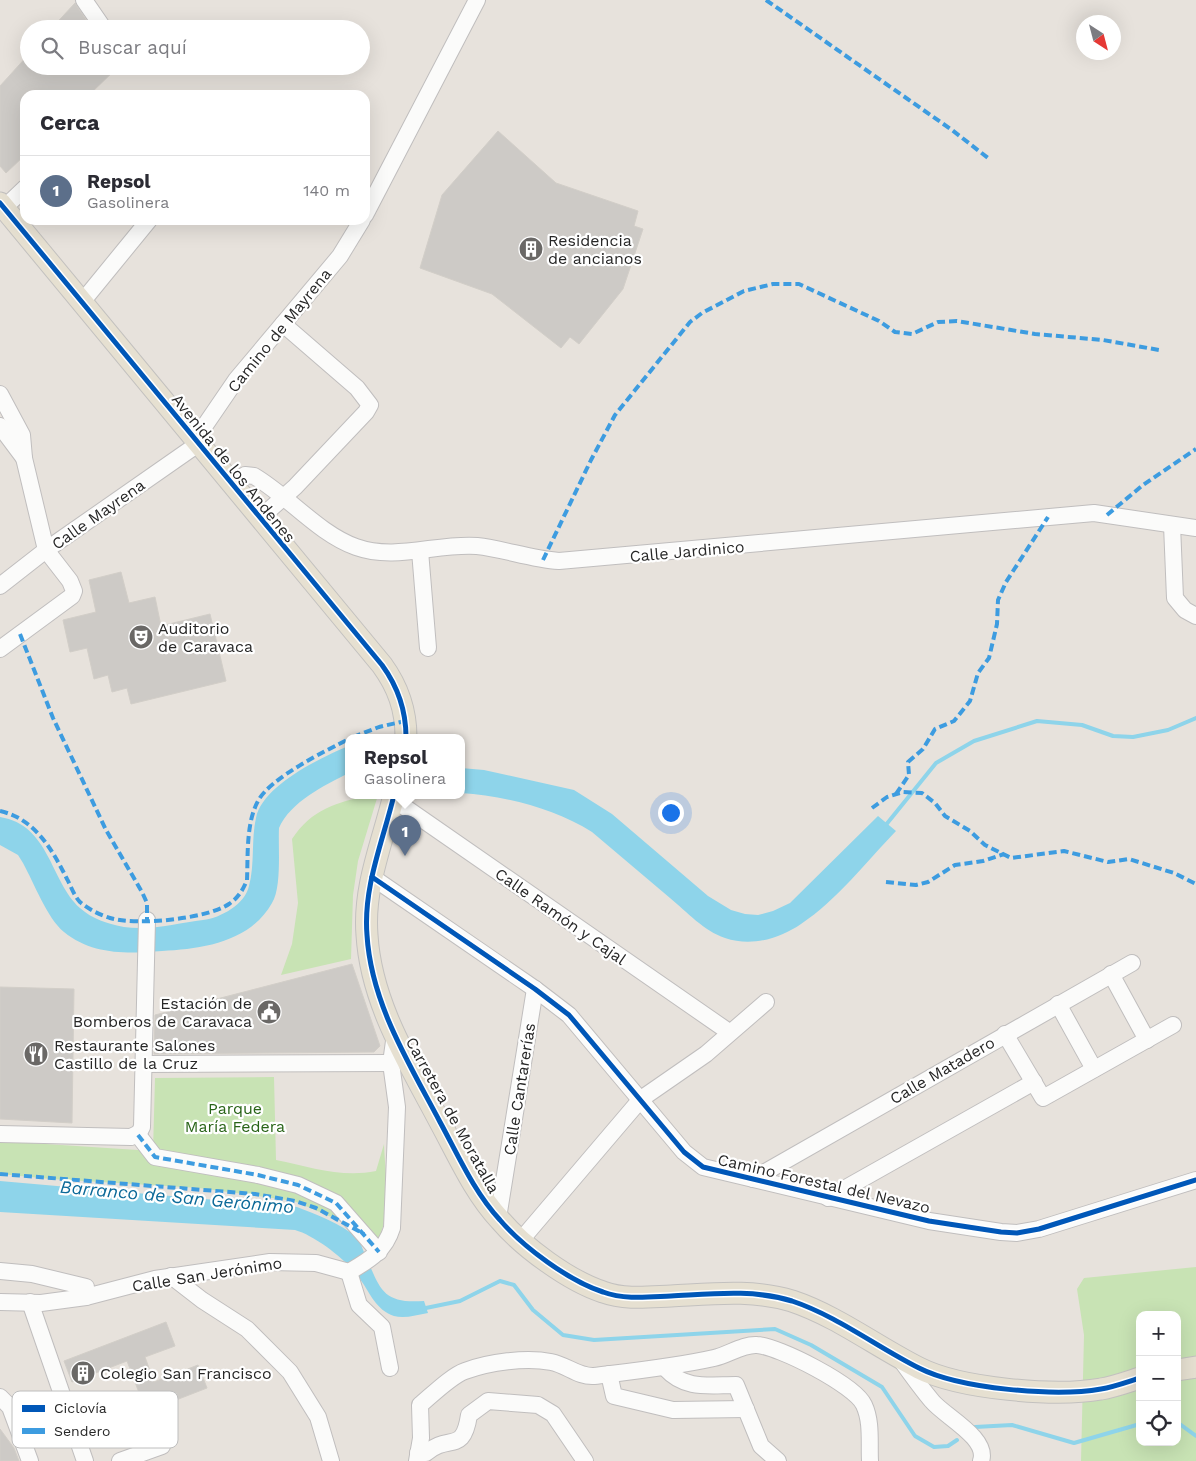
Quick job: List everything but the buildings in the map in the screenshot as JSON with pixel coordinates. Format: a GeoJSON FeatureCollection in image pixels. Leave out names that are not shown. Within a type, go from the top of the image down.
{"type":"FeatureCollection","features":[{"type":"Feature","properties":{"kind":"main road","name":"Avenida de los Andenes"},"geometry":{"type":"LineString","coordinates":[[2,205],[389,675],[403,706],[406,734]]}},
{"type":"Feature","properties":{"kind":"main road"},"geometry":{"type":"LineString","coordinates":[[372,877],[393,799]]}},
{"type":"Feature","properties":{"kind":"main road","name":"Carretera de Moratalla"},"geometry":{"type":"LineString","coordinates":[[372,877],[366,912],[368,953],[376,985],[395,1034],[400,1063],[417,1087],[473,1181],[498,1218],[521,1240],[571,1277],[600,1291],[632,1298],[719,1293],[767,1296],[792,1301],[815,1311],[936,1375],[961,1382],[1006,1388],[1086,1391],[1106,1388],[1136,1379]]}},
{"type":"Feature","properties":{"kind":"main road"},"geometry":{"type":"LineString","coordinates":[[1181,1369],[1196,1367]]}},
{"type":"Feature","properties":{"kind":"street"},"geometry":{"type":"LineString","coordinates":[[84,0],[98,20]]}},
{"type":"Feature","properties":{"kind":"street"},"geometry":{"type":"LineString","coordinates":[[370,205],[477,0]]}},
{"type":"Feature","properties":{"kind":"street"},"geometry":{"type":"LineString","coordinates":[[2,205],[20,192]]}},
{"type":"Feature","properties":{"kind":"street"},"geometry":{"type":"LineString","coordinates":[[82,302],[145,225]]}},
{"type":"Feature","properties":{"kind":"street","name":"Camino de Mayrena"},"geometry":{"type":"LineString","coordinates":[[197,442],[236,380],[340,256],[359,225]]}},
{"type":"Feature","properties":{"kind":"street"},"geometry":{"type":"LineString","coordinates":[[259,519],[284,497],[366,412],[370,405],[357,388],[284,324]]}},
{"type":"Feature","properties":{"kind":"street"},"geometry":{"type":"LineString","coordinates":[[0,394],[24,458],[46,550],[73,587],[72,596],[0,649]]}},
{"type":"Feature","properties":{"kind":"street"},"geometry":{"type":"LineString","coordinates":[[0,426],[17,439]]}},
{"type":"Feature","properties":{"kind":"street","name":"Calle Mayrena"},"geometry":{"type":"LineString","coordinates":[[0,586],[46,550],[197,442]]}},
{"type":"Feature","properties":{"kind":"street","name":"Calle Jardinico"},"geometry":{"type":"LineString","coordinates":[[231,485],[248,474],[264,482],[337,538],[358,548],[381,552],[477,546],[543,560],[576,561],[1094,513],[1196,528]]}},
{"type":"Feature","properties":{"kind":"street"},"geometry":{"type":"LineString","coordinates":[[1172,525],[1175,598],[1185,610],[1196,616]]}},
{"type":"Feature","properties":{"kind":"street"},"geometry":{"type":"LineString","coordinates":[[420,551],[428,648]]}},
{"type":"Feature","properties":{"kind":"street","name":"Calle Ramón y Cajal"},"geometry":{"type":"LineString","coordinates":[[397,799],[729,1032]]}},
{"type":"Feature","properties":{"kind":"street","name":"Camino Forestal del Nevazo"},"geometry":{"type":"LineString","coordinates":[[372,877],[535,988],[575,1020],[684,1152],[696,1163],[713,1171],[929,1221],[987,1231],[1017,1233],[1196,1180]]}},
{"type":"Feature","properties":{"kind":"street"},"geometry":{"type":"LineString","coordinates":[[0,1134],[131,1137],[138,1134],[142,1127],[145,1064],[147,920]]}},
{"type":"Feature","properties":{"kind":"street","name":"Calle Matadero"},"geometry":{"type":"LineString","coordinates":[[753,1179],[1132,963]]}},
{"type":"Feature","properties":{"kind":"street"},"geometry":{"type":"LineString","coordinates":[[1111,974],[1147,1040]]}},
{"type":"Feature","properties":{"kind":"street","name":"Calle Cantarerías"},"geometry":{"type":"LineString","coordinates":[[498,1218],[535,988]]}},
{"type":"Feature","properties":{"kind":"street"},"geometry":{"type":"LineString","coordinates":[[521,1240],[641,1099],[706,1054],[729,1032],[766,1002]]}},
{"type":"Feature","properties":{"kind":"street"},"geometry":{"type":"LineString","coordinates":[[1058,1004],[1094,1069]]}},
{"type":"Feature","properties":{"kind":"street"},"geometry":{"type":"LineString","coordinates":[[1005,1034],[1043,1098],[1173,1025]]}},
{"type":"Feature","properties":{"kind":"street"},"geometry":{"type":"LineString","coordinates":[[145,1064],[400,1063],[394,1082],[397,1107],[392,1228],[388,1240],[373,1256],[351,1271],[359,1305],[382,1327],[390,1368]]}},
{"type":"Feature","properties":{"kind":"street"},"geometry":{"type":"LineString","coordinates":[[394,1082],[405,1091],[417,1087]]}},
{"type":"Feature","properties":{"kind":"street"},"geometry":{"type":"LineString","coordinates":[[828,1198],[1034,1082]]}},
{"type":"Feature","properties":{"kind":"street"},"geometry":{"type":"LineString","coordinates":[[397,1107],[417,1087]]}},
{"type":"Feature","properties":{"kind":"street"},"geometry":{"type":"LineString","coordinates":[[138,1134],[156,1157],[258,1175],[298,1185],[336,1203],[373,1256]]}},
{"type":"Feature","properties":{"kind":"street","name":"Calle San Jerónimo"},"geometry":{"type":"LineString","coordinates":[[0,1302],[86,1298],[171,1276],[270,1262],[316,1263],[351,1271]]}},
{"type":"Feature","properties":{"kind":"street"},"geometry":{"type":"LineString","coordinates":[[0,1271],[32,1274],[86,1287],[86,1298]]}},
{"type":"Feature","properties":{"kind":"street"},"geometry":{"type":"LineString","coordinates":[[171,1276],[202,1300],[247,1330],[290,1372],[318,1417],[331,1461]]}},
{"type":"Feature","properties":{"kind":"street"},"geometry":{"type":"LineString","coordinates":[[30,1302],[61,1391]]}},
{"type":"Feature","properties":{"kind":"street"},"geometry":{"type":"LineString","coordinates":[[417,1457],[421,1438],[420,1405],[464,1371],[517,1360],[552,1362],[585,1377],[666,1369],[729,1355],[746,1345],[765,1346],[777,1350],[826,1375],[860,1397],[869,1423],[870,1461]]}},
{"type":"Feature","properties":{"kind":"street"},"geometry":{"type":"LineString","coordinates":[[896,1355],[940,1410],[968,1432],[979,1444],[982,1451],[981,1461]]}},
{"type":"Feature","properties":{"kind":"street"},"geometry":{"type":"LineString","coordinates":[[666,1369],[676,1379],[695,1385],[736,1385],[761,1446],[778,1461]]}},
{"type":"Feature","properties":{"kind":"street"},"geometry":{"type":"LineString","coordinates":[[609,1374],[614,1396],[673,1410],[746,1409]]}},
{"type":"Feature","properties":{"kind":"street"},"geometry":{"type":"LineString","coordinates":[[0,1397],[10,1407],[12,1412]]}},
{"type":"Feature","properties":{"kind":"street"},"geometry":{"type":"LineString","coordinates":[[417,1457],[434,1447],[460,1440],[467,1432],[469,1415],[488,1401],[538,1404],[553,1414],[585,1461]]}},
{"type":"Feature","properties":{"kind":"street"},"geometry":{"type":"LineString","coordinates":[[25,1448],[30,1461]]}},
{"type":"Feature","properties":{"kind":"street"},"geometry":{"type":"LineString","coordinates":[[81,1448],[85,1461]]}},
{"type":"Feature","properties":{"kind":"street"},"geometry":{"type":"LineString","coordinates":[[120,1461],[156,1448]]}},
{"type":"Feature","properties":{"kind":"green space"},"geometry":{"type":"Polygon","coordinates":[[[377,799],[358,861],[353,895],[351,959],[281,975],[292,944],[298,903],[292,839],[316,814],[346,801],[377,799]]]}},
{"type":"Feature","properties":{"kind":"green space","name":"Parque María Federa"},"geometry":{"type":"Polygon","coordinates":[[[274,1077],[276,1160],[338,1172],[363,1173],[376,1171],[384,1144],[386,1208],[385,1220],[376,1243],[345,1223],[294,1201],[199,1188],[0,1174],[0,1141],[153,1151],[155,1078],[274,1077]]]}},
{"type":"Feature","properties":{"kind":"green space"},"geometry":{"type":"Polygon","coordinates":[[[1196,1267],[1196,1461],[1081,1461],[1084,1335],[1077,1289],[1084,1278],[1196,1267]]]}},
{"type":"Feature","properties":{"kind":"water"},"geometry":{"type":"Polygon","coordinates":[[[345,748],[345,775],[309,795],[291,810],[284,819],[279,828],[279,867],[277,887],[272,903],[263,916],[251,927],[224,941],[193,948],[136,953],[98,949],[86,945],[75,940],[58,926],[46,909],[18,855],[0,845],[0,817],[17,822],[39,842],[70,897],[85,912],[106,923],[124,927],[144,928],[210,919],[231,909],[247,893],[252,869],[256,818],[261,806],[281,784],[323,757],[345,748]]]}},
{"type":"Feature","properties":{"kind":"water"},"geometry":{"type":"Polygon","coordinates":[[[465,768],[484,770],[574,790],[612,814],[708,896],[731,910],[745,914],[758,915],[773,911],[790,903],[878,816],[896,831],[827,904],[801,924],[784,934],[764,940],[745,942],[717,935],[703,926],[592,832],[562,816],[545,810],[512,800],[465,793],[465,768]]]}},
{"type":"Feature","properties":{"kind":"water"},"geometry":{"type":"Polygon","coordinates":[[[0,1181],[297,1207],[336,1223],[350,1232],[358,1239],[384,1292],[399,1300],[424,1301],[428,1313],[402,1317],[394,1316],[382,1310],[355,1272],[340,1257],[322,1243],[295,1230],[0,1212],[0,1181]]]}},
{"type":"Feature","properties":{"kind":"waterway"},"geometry":{"type":"LineString","coordinates":[[885,826],[936,763],[974,741],[1037,721],[1082,725],[1113,736],[1133,737],[1168,730],[1196,718]]}},
{"type":"Feature","properties":{"kind":"waterway","name":"Barranco de San Gerónimo"},"geometry":{"type":"LineString","coordinates":[[421,1309],[460,1301],[500,1281],[514,1285],[533,1310],[563,1335],[594,1340],[775,1329],[811,1345],[882,1387],[915,1436],[934,1447],[948,1446],[957,1440]]}},
{"type":"Feature","properties":{"kind":"waterway","name":"Barranco de San Gerónimo"},"geometry":{"type":"LineString","coordinates":[[975,1427],[1012,1425],[1074,1443],[1136,1425]]}},
{"type":"Feature","properties":{"kind":"waterway","name":"Barranco de San Gerónimo"},"geometry":{"type":"LineString","coordinates":[[1181,1425],[1196,1436]]}},
{"type":"Feature","properties":{"kind":"marked path"},"geometry":{"type":"LineString","coordinates":[[766,0],[952,130],[988,158]]}},
{"type":"Feature","properties":{"kind":"marked path"},"geometry":{"type":"LineString","coordinates":[[543,560],[615,415],[690,322],[702,313],[744,291],[773,284],[799,284],[879,321],[895,332],[912,334],[938,322],[957,321],[1035,334],[1103,340],[1159,350]]}},
{"type":"Feature","properties":{"kind":"marked path"},"geometry":{"type":"LineString","coordinates":[[1107,515],[1143,485],[1196,449]]}},
{"type":"Feature","properties":{"kind":"marked path"},"geometry":{"type":"LineString","coordinates":[[896,794],[909,775],[908,762],[923,749],[935,729],[954,721],[970,701],[978,673],[989,658],[997,624],[998,600],[1006,582],[1048,517]]}},
{"type":"Feature","properties":{"kind":"marked path"},"geometry":{"type":"LineString","coordinates":[[20,634],[53,718],[106,830],[147,903],[147,920]]}},
{"type":"Feature","properties":{"kind":"marked path"},"geometry":{"type":"LineString","coordinates":[[361,734],[379,727],[405,721]]}},
{"type":"Feature","properties":{"kind":"marked path"},"geometry":{"type":"LineString","coordinates":[[0,811],[12,815],[33,828],[55,857],[76,897],[90,909],[106,917],[136,921],[171,920],[205,914],[232,902],[238,896],[247,880],[248,839],[251,819],[258,801],[264,792],[286,774],[345,741]]}},
{"type":"Feature","properties":{"kind":"marked path"},"geometry":{"type":"LineString","coordinates":[[872,808],[887,797],[903,792],[922,793],[935,803],[945,816],[970,831],[985,845],[1011,858],[1064,851],[1108,862],[1129,859],[1174,873],[1196,884]]}},
{"type":"Feature","properties":{"kind":"marked path"},"geometry":{"type":"LineString","coordinates":[[886,882],[916,885],[928,882],[955,865],[983,861],[1004,854]]}},
{"type":"Feature","properties":{"kind":"marked path"},"geometry":{"type":"LineString","coordinates":[[138,1135],[155,1157],[258,1175],[298,1185],[336,1203],[379,1252]]}},
{"type":"Feature","properties":{"kind":"marked path"},"geometry":{"type":"LineString","coordinates":[[0,1174],[255,1194],[295,1201],[316,1208],[364,1234]]}},
{"type":"Feature","properties":{"kind":"cycle path"},"geometry":{"type":"LineString","coordinates":[[0,203],[382,665],[397,690],[403,708],[406,734]]}},
{"type":"Feature","properties":{"kind":"cycle path"},"geometry":{"type":"LineString","coordinates":[[393,799],[375,864],[368,899],[367,935],[376,985],[393,1032],[404,1055],[474,1185],[500,1220],[534,1252],[576,1280],[611,1295],[645,1297],[747,1294],[777,1297],[792,1301],[841,1323],[919,1368],[958,1381],[1008,1389],[1059,1392],[1101,1389],[1136,1379]]}},
{"type":"Feature","properties":{"kind":"cycle path"},"geometry":{"type":"LineString","coordinates":[[372,877],[535,989],[569,1015],[684,1152],[703,1167],[929,1221],[1017,1233],[1039,1229],[1196,1180]]}},
{"type":"Feature","properties":{"kind":"place","name":"Residencia de ancianos"},"geometry":{"type":"Point","coordinates":[531,249]}},
{"type":"Feature","properties":{"kind":"place","name":"Auditorio de Caravaca"},"geometry":{"type":"Point","coordinates":[141,637]}},
{"type":"Feature","properties":{"kind":"place","name":"Repsol"},"geometry":{"type":"Point","coordinates":[405,856]}},
{"type":"Feature","properties":{"kind":"place","name":"Estación de Bomberos de Caravaca"},"geometry":{"type":"Point","coordinates":[269,1012]}},
{"type":"Feature","properties":{"kind":"place","name":"Restaurante Salones Castillo de la Cruz"},"geometry":{"type":"Point","coordinates":[36,1054]}},
{"type":"Feature","properties":{"kind":"place","name":"Colegio San Francisco"},"geometry":{"type":"Point","coordinates":[83,1373]}}]}
